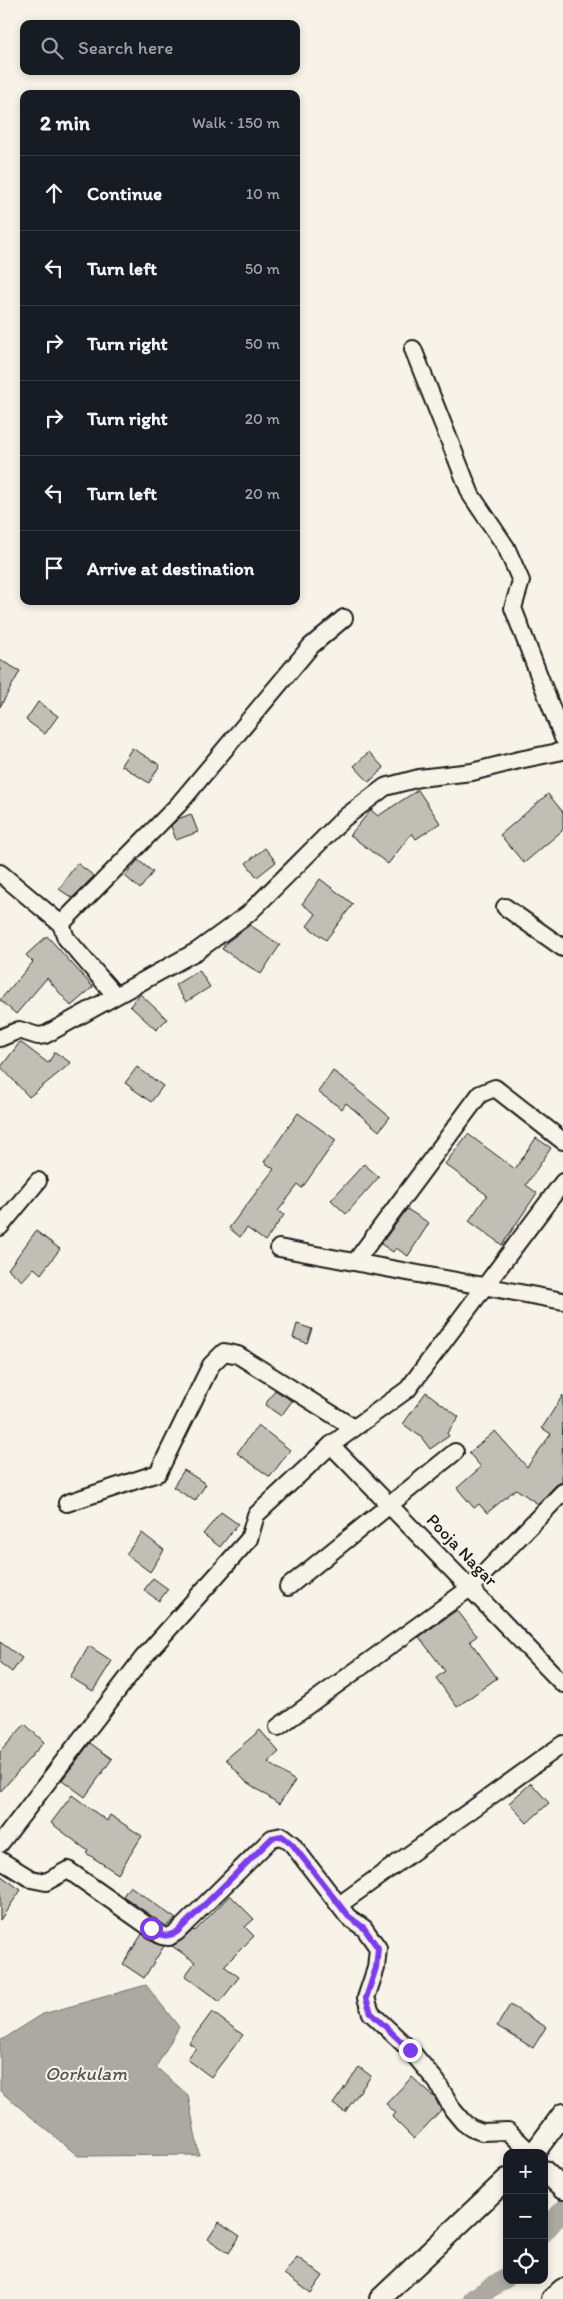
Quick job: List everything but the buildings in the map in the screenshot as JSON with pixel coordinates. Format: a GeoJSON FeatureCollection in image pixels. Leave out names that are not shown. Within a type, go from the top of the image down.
{"type":"FeatureCollection","features":[{"type":"Feature","properties":{"kind":"street"},"geometry":{"type":"LineString","coordinates":[[413,349],[471,495],[506,547],[521,582],[513,608],[563,738]]}},
{"type":"Feature","properties":{"kind":"street"},"geometry":{"type":"LineString","coordinates":[[61,924],[178,805],[311,646],[344,618]]}},
{"type":"Feature","properties":{"kind":"street"},"geometry":{"type":"LineString","coordinates":[[0,1038],[19,1030],[38,1036],[45,1035],[197,951],[248,914],[344,818],[385,787],[419,778],[472,772],[563,751]]}},
{"type":"Feature","properties":{"kind":"street"},"geometry":{"type":"LineString","coordinates":[[0,873],[61,924],[66,938],[115,995]]}},
{"type":"Feature","properties":{"kind":"street"},"geometry":{"type":"LineString","coordinates":[[505,907],[563,948]]}},
{"type":"Feature","properties":{"kind":"street"},"geometry":{"type":"LineString","coordinates":[[355,1262],[480,1094],[495,1088],[563,1141]]}},
{"type":"Feature","properties":{"kind":"street"},"geometry":{"type":"LineString","coordinates":[[0,1227],[38,1181]]}},
{"type":"Feature","properties":{"kind":"street"},"geometry":{"type":"LineString","coordinates":[[0,1844],[142,1659],[249,1539],[256,1515],[331,1445],[408,1389],[563,1182]]}},
{"type":"Feature","properties":{"kind":"street"},"geometry":{"type":"LineString","coordinates":[[279,1248],[563,1301]]}},
{"type":"Feature","properties":{"kind":"street"},"geometry":{"type":"LineString","coordinates":[[67,1503],[158,1474],[211,1365],[224,1352],[238,1355],[354,1428]]}},
{"type":"Feature","properties":{"kind":"street","name":"Pooja Nagar"},"geometry":{"type":"LineString","coordinates":[[331,1445],[563,1684]]}},
{"type":"Feature","properties":{"kind":"street"},"geometry":{"type":"LineString","coordinates":[[288,1587],[456,1452]]}},
{"type":"Feature","properties":{"kind":"street"},"geometry":{"type":"LineString","coordinates":[[278,1727],[470,1588],[563,1492]]}},
{"type":"Feature","properties":{"kind":"street"},"geometry":{"type":"LineString","coordinates":[[340,1906],[563,1744]]}},
{"type":"Feature","properties":{"kind":"street"},"geometry":{"type":"LineString","coordinates":[[0,1860],[32,1879],[46,1882],[68,1870],[162,1936],[169,1937],[177,1932],[272,1838],[282,1836],[292,1844],[348,1916],[364,1928],[378,1948],[376,1968],[366,1998],[371,2013],[415,2056],[437,2082],[453,2110],[463,2122],[471,2128],[482,2132],[508,2131],[528,2149]]}},
{"type":"Feature","properties":{"kind":"street"},"geometry":{"type":"LineString","coordinates":[[536,2149],[563,2114]]}},
{"type":"Feature","properties":{"kind":"street"},"geometry":{"type":"LineString","coordinates":[[380,2299],[503,2183]]}},
{"type":"Feature","properties":{"kind":"water","name":"Oorkulam"},"geometry":{"type":"Polygon","coordinates":[[[146,1985],[179,2027],[156,2067],[188,2095],[199,2155],[78,2156],[0,2091],[0,2041],[43,2014],[146,1985]]]}},
{"type":"Feature","properties":{"kind":"waterway"},"geometry":{"type":"LineString","coordinates":[[548,2227],[563,2210]]}},
{"type":"Feature","properties":{"kind":"waterway"},"geometry":{"type":"LineString","coordinates":[[473,2299],[503,2280]]}},
{"type":"Feature","properties":{"kind":"route"},"geometry":{"type":"LineString","coordinates":[[151,1928],[162,1936],[169,1937],[177,1932],[272,1838],[282,1836],[292,1844],[348,1916],[364,1928],[378,1948],[376,1968],[366,1998],[371,2013],[410,2050]]}}]}
